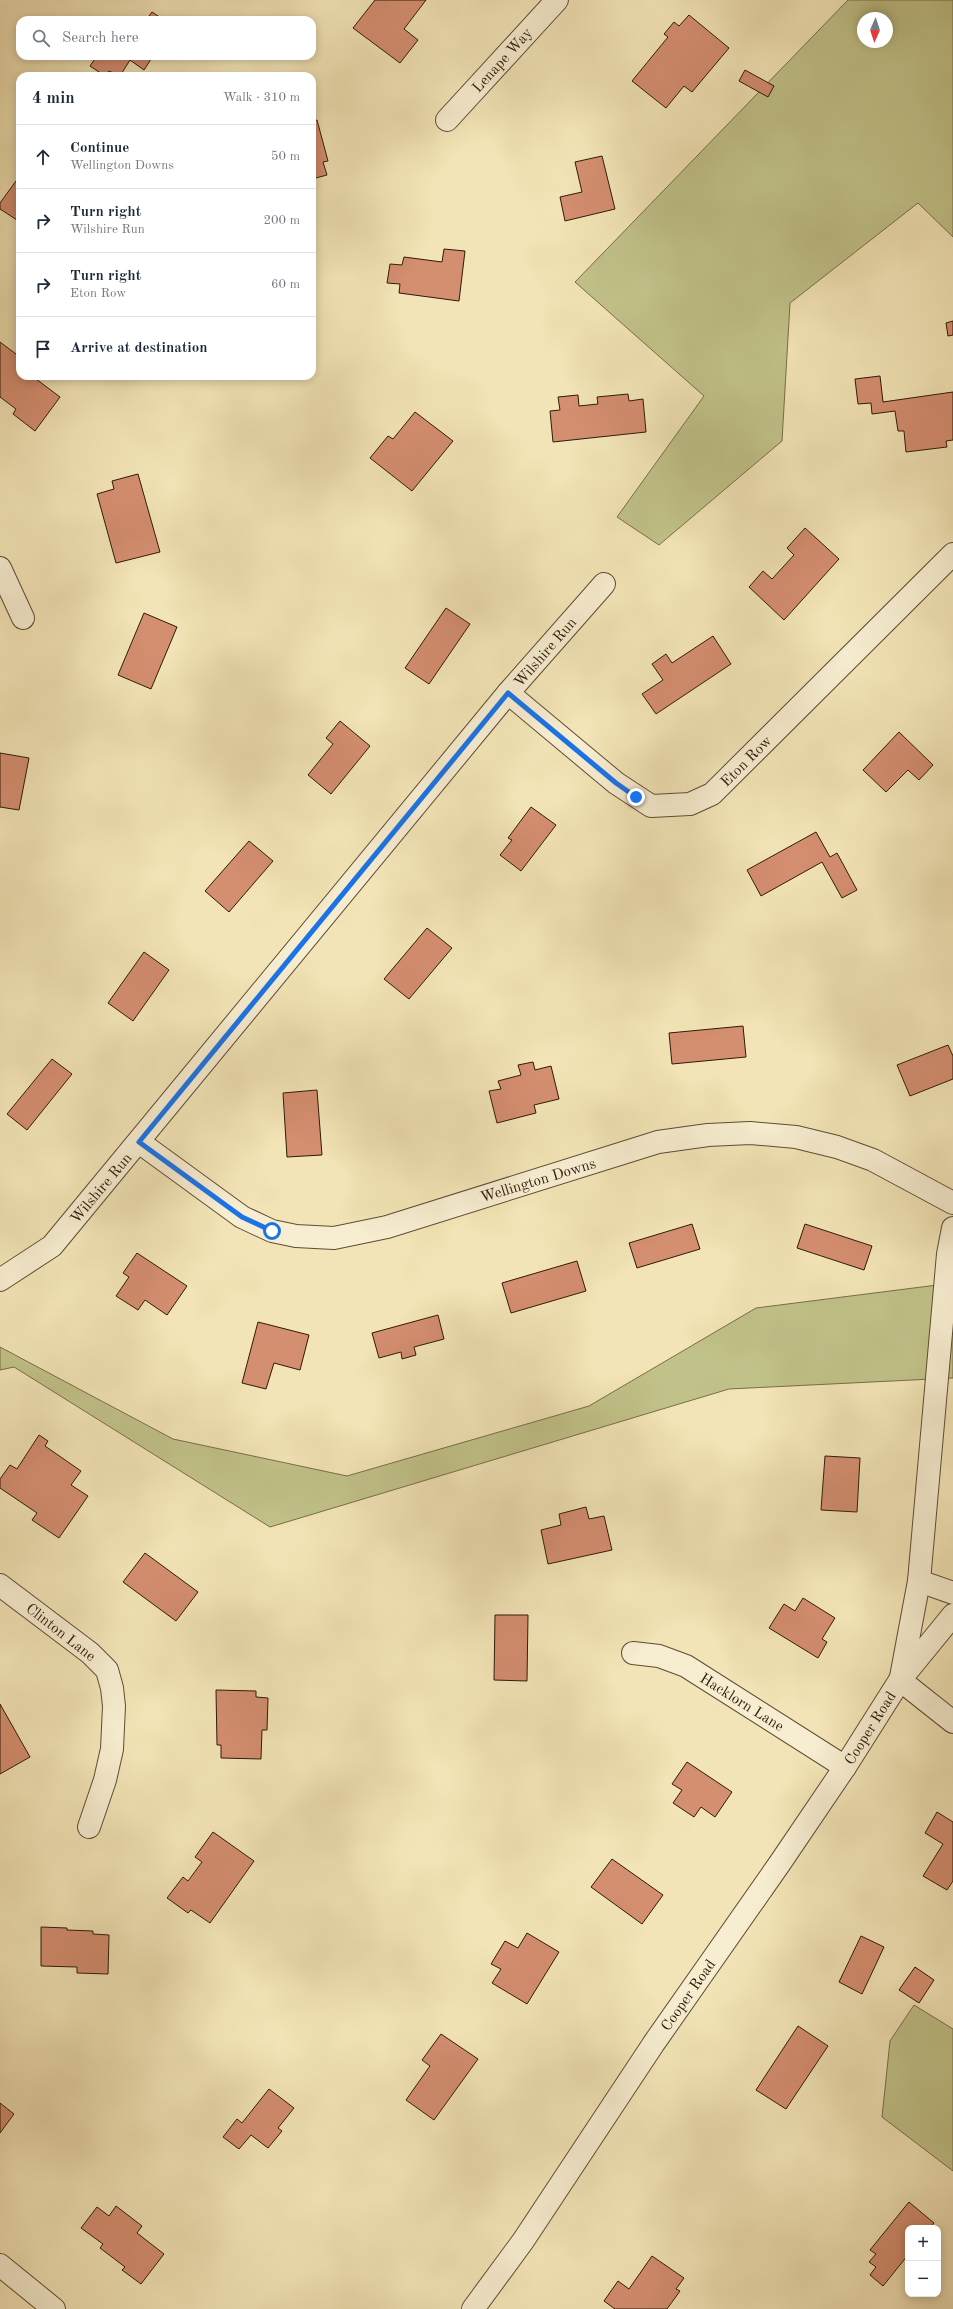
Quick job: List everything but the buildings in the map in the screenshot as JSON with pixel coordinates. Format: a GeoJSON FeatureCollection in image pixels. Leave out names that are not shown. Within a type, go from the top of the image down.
{"type":"FeatureCollection","features":[{"type":"Feature","properties":{"kind":"street","name":"Lenape Way"},"geometry":{"type":"LineString","coordinates":[[447,120],[557,0]]}},
{"type":"Feature","properties":{"kind":"street","name":"Eton Row"},"geometry":{"type":"LineString","coordinates":[[508,693],[616,783],[646,803],[651,806],[690,804],[712,794],[953,554]]}},
{"type":"Feature","properties":{"kind":"street"},"geometry":{"type":"LineString","coordinates":[[0,568],[23,618]]}},
{"type":"Feature","properties":{"kind":"street","name":"Wilshire Run"},"geometry":{"type":"LineString","coordinates":[[0,1280],[52,1246],[508,693],[604,584]]}},
{"type":"Feature","properties":{"kind":"street","name":"Wellington Downs"},"geometry":{"type":"LineString","coordinates":[[139,1142],[242,1217],[272,1231],[296,1236],[334,1238],[387,1227],[658,1142],[708,1135],[750,1133],[796,1137],[844,1150],[873,1160],[953,1203]]}},
{"type":"Feature","properties":{"kind":"street","name":"Cooper Road"},"geometry":{"type":"LineString","coordinates":[[900,1680],[919,1581],[948,1254],[953,1228]]}},
{"type":"Feature","properties":{"kind":"street"},"geometry":{"type":"LineString","coordinates":[[919,1581],[953,1593]]}},
{"type":"Feature","properties":{"kind":"street","name":"Clinton Lane"},"geometry":{"type":"LineString","coordinates":[[0,1585],[90,1653],[107,1670],[112,1688],[114,1706],[112,1749],[105,1780],[89,1827]]}},
{"type":"Feature","properties":{"kind":"street","name":"Cooper Road"},"geometry":{"type":"LineString","coordinates":[[473,2309],[523,2241],[654,2043],[845,1767],[900,1680],[953,1615]]}},
{"type":"Feature","properties":{"kind":"street","name":"Hacklorn Lane"},"geometry":{"type":"LineString","coordinates":[[633,1653],[659,1656],[686,1666],[845,1767]]}},
{"type":"Feature","properties":{"kind":"street"},"geometry":{"type":"LineString","coordinates":[[900,1680],[953,1722]]}},
{"type":"Feature","properties":{"kind":"street"},"geometry":{"type":"LineString","coordinates":[[0,2265],[54,2309]]}},
{"type":"Feature","properties":{"kind":"green space"},"geometry":{"type":"Polygon","coordinates":[[[848,0],[953,0],[953,237],[918,203],[790,303],[782,441],[659,545],[617,517],[704,396],[575,282],[848,0]]]}},
{"type":"Feature","properties":{"kind":"green space"},"geometry":{"type":"Polygon","coordinates":[[[953,1283],[953,1378],[729,1389],[270,1527],[14,1367],[0,1370],[0,1347],[173,1439],[347,1476],[589,1406],[756,1308],[953,1283]]]}},
{"type":"Feature","properties":{"kind":"green space"},"geometry":{"type":"Polygon","coordinates":[[[914,2005],[953,2029],[953,2171],[882,2117],[890,2041],[914,2005]]]}},
{"type":"Feature","properties":{"kind":"route"},"geometry":{"type":"LineString","coordinates":[[272,1231],[242,1217],[139,1142],[508,693],[616,783],[636,797]]}}]}
